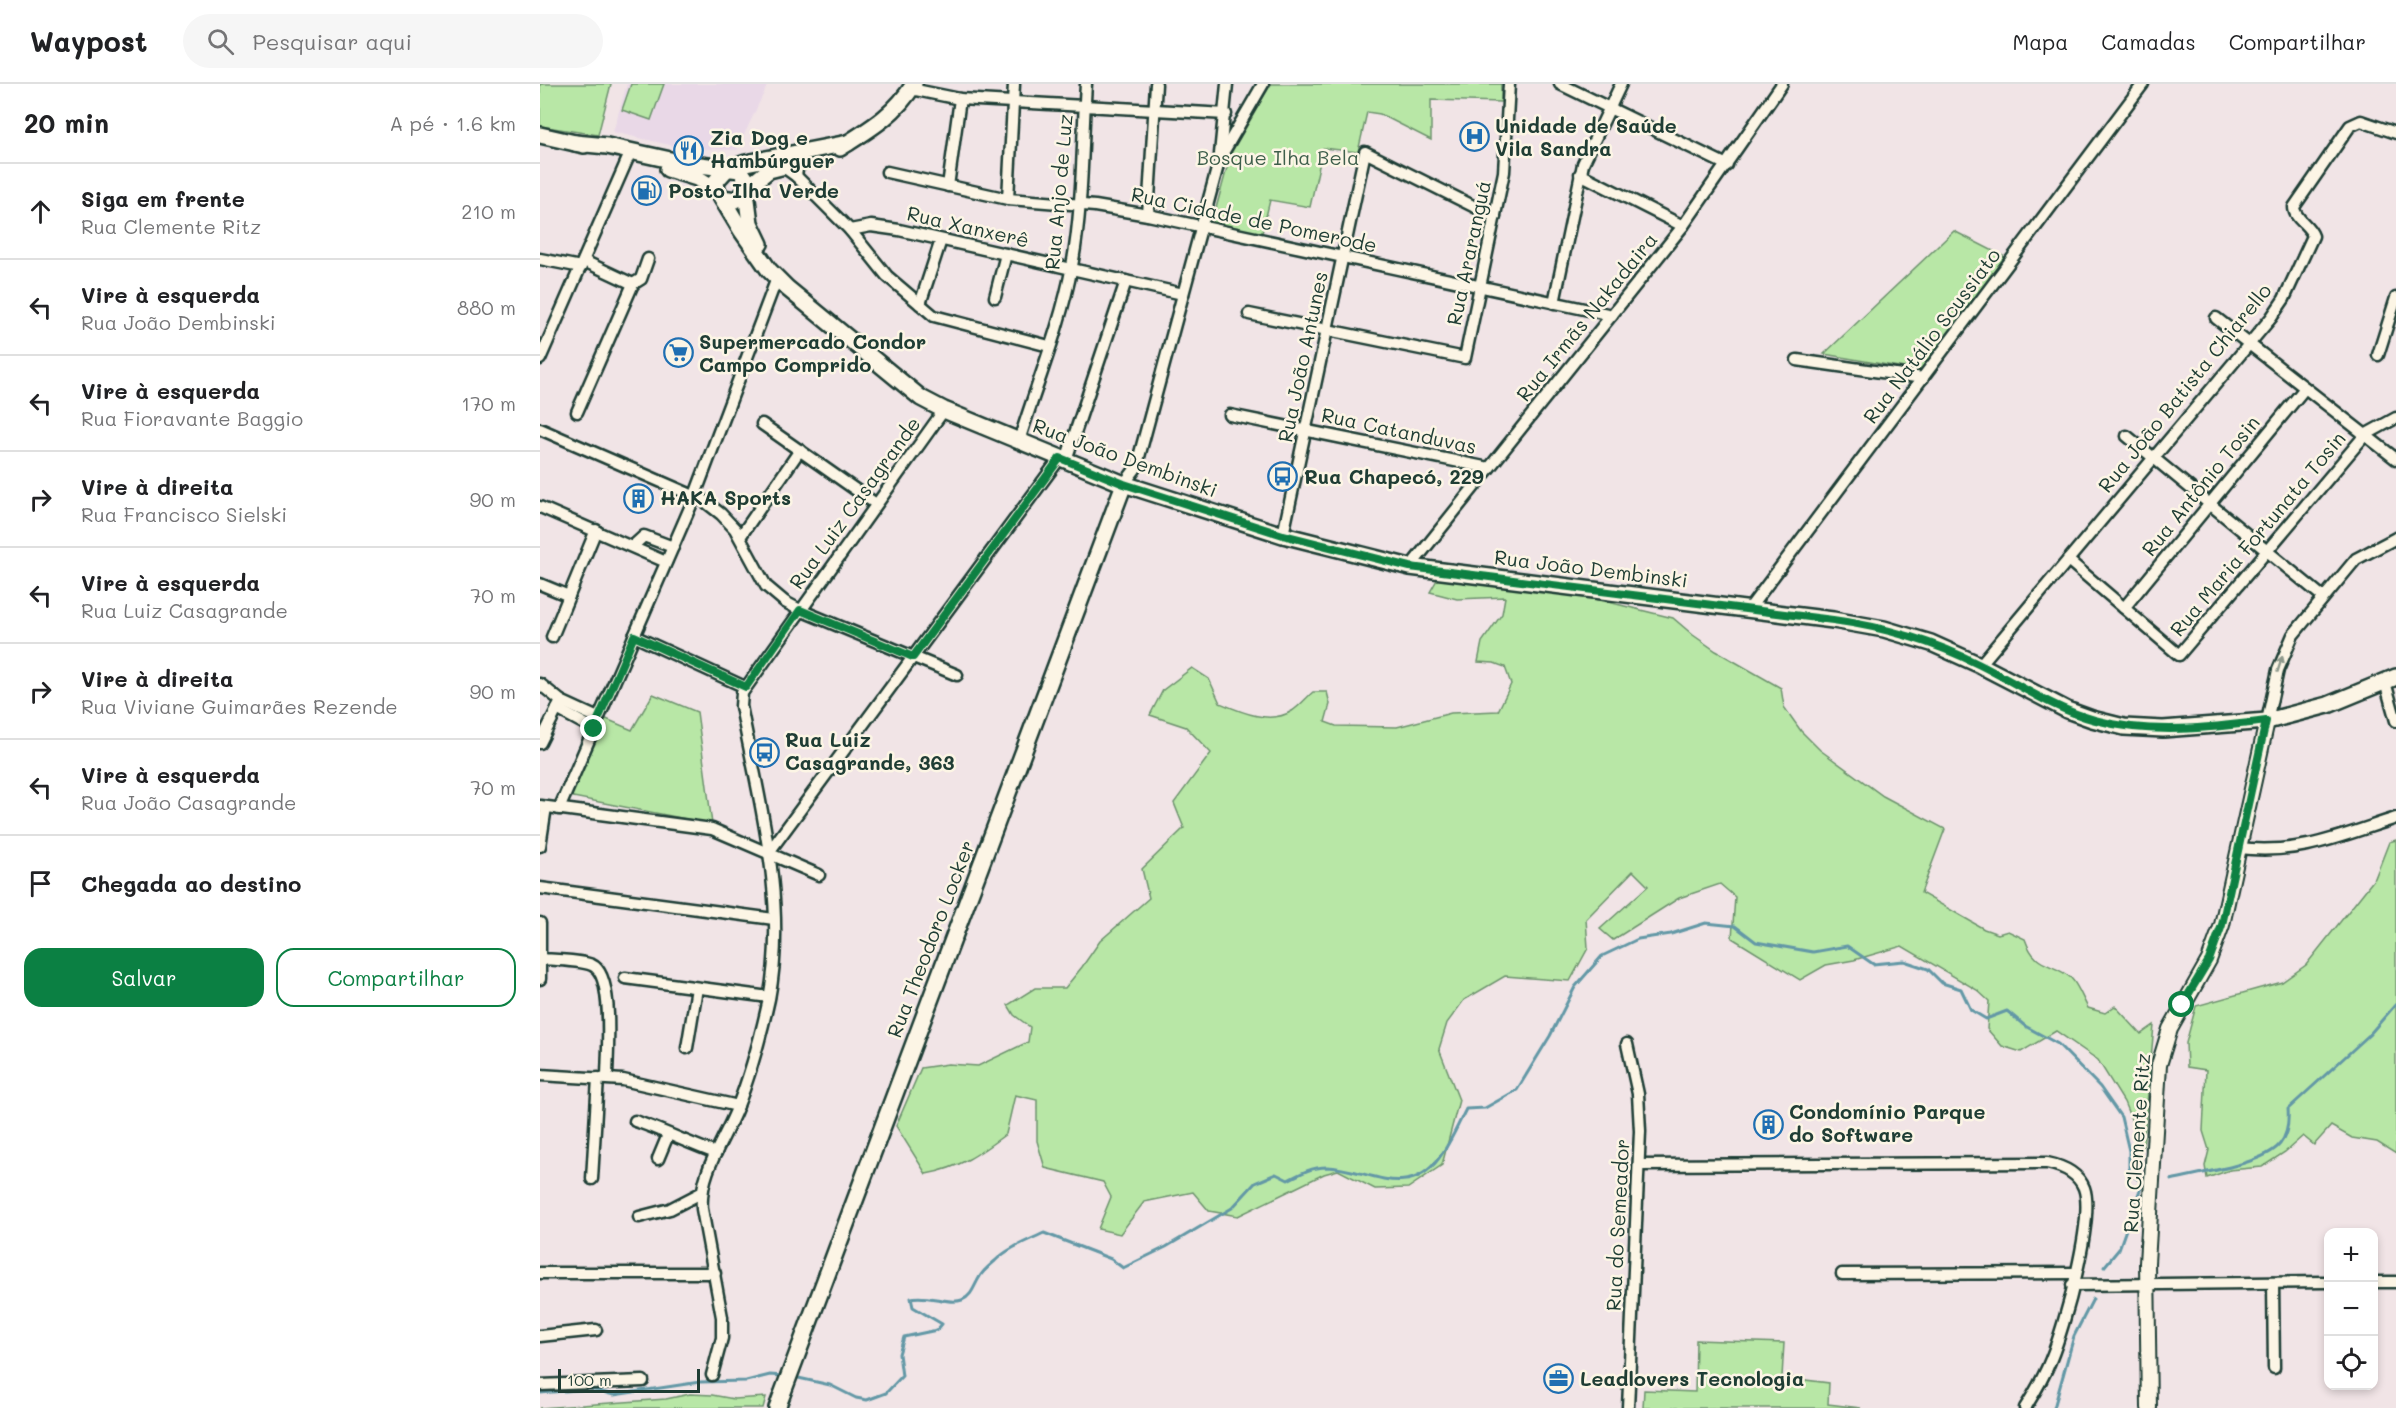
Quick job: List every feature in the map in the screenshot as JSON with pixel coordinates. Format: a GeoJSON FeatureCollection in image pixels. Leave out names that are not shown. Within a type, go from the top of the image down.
{"type":"FeatureCollection","features":[{"type":"Feature","properties":{"kind":"main road"},"geometry":{"type":"LineString","coordinates":[[540,135],[689,175],[719,194],[736,200],[765,173],[782,166],[824,156],[884,120],[899,106],[913,86]]}},
{"type":"Feature","properties":{"kind":"main road"},"geometry":{"type":"LineString","coordinates":[[575,143],[607,146],[684,163],[730,168],[744,173],[747,190]]}},
{"type":"Feature","properties":{"kind":"main road"},"geometry":{"type":"LineString","coordinates":[[719,194],[718,176],[730,168],[848,143]]}},
{"type":"Feature","properties":{"kind":"main road","name":"Rua João Dembinski"},"geometry":{"type":"LineString","coordinates":[[747,190],[750,223],[756,238],[814,308]]}},
{"type":"Feature","properties":{"kind":"main road","name":"Rua João Dembinski"},"geometry":{"type":"LineString","coordinates":[[719,194],[752,248],[777,278],[911,392],[944,410],[1124,484],[1283,535],[1410,567],[1863,624],[1931,643],[1980,665],[2067,710],[2092,720],[2124,727],[2163,729],[2266,721],[2328,705],[2390,680]]}},
{"type":"Feature","properties":{"kind":"main road","name":"Rua Theodoro Locker"},"geometry":{"type":"LineString","coordinates":[[777,1408],[1124,484]]}},
{"type":"Feature","properties":{"kind":"street"},"geometry":{"type":"LineString","coordinates":[[1008,200],[1014,84]]}},
{"type":"Feature","properties":{"kind":"street","name":"Rua Anjo de Luz"},"geometry":{"type":"LineString","coordinates":[[1019,441],[1071,269],[1078,205],[1086,84]]}},
{"type":"Feature","properties":{"kind":"street"},"geometry":{"type":"LineString","coordinates":[[1148,215],[1156,84]]}},
{"type":"Feature","properties":{"kind":"street"},"geometry":{"type":"LineString","coordinates":[[1124,484],[1136,468],[1220,158],[1226,114],[1227,84]]}},
{"type":"Feature","properties":{"kind":"street"},"geometry":{"type":"LineString","coordinates":[[1220,158],[1263,84]]}},
{"type":"Feature","properties":{"kind":"street","name":"Rua Araranguá"},"geometry":{"type":"LineString","coordinates":[[1327,330],[1465,358],[1506,158],[1509,84]]}},
{"type":"Feature","properties":{"kind":"street"},"geometry":{"type":"LineString","coordinates":[[1560,84],[1727,165]]}},
{"type":"Feature","properties":{"kind":"street"},"geometry":{"type":"LineString","coordinates":[[1554,303],[1580,174],[1586,156],[1621,84]]}},
{"type":"Feature","properties":{"kind":"street","name":"Rua Irmãs Nakadaira"},"geometry":{"type":"LineString","coordinates":[[1410,567],[1683,225],[1782,84]]}},
{"type":"Feature","properties":{"kind":"street","name":"Rua Natálio Scussiato"},"geometry":{"type":"LineString","coordinates":[[1749,609],[2144,84]]}},
{"type":"Feature","properties":{"kind":"street"},"geometry":{"type":"LineString","coordinates":[[913,86],[960,99],[1226,114]]}},
{"type":"Feature","properties":{"kind":"street"},"geometry":{"type":"LineString","coordinates":[[948,186],[960,99]]}},
{"type":"Feature","properties":{"kind":"street","name":"Rua João Batista Chiarello"},"geometry":{"type":"LineString","coordinates":[[1980,665],[2249,344],[2284,299],[2313,236],[2310,228],[2293,210],[2295,204],[2350,126],[2357,122],[2366,122],[2396,133]]}},
{"type":"Feature","properties":{"kind":"street","name":"Rua João Antunes"},"geometry":{"type":"LineString","coordinates":[[1283,535],[1365,152],[1495,217]]}},
{"type":"Feature","properties":{"kind":"street"},"geometry":{"type":"LineString","coordinates":[[540,359],[542,347],[583,264],[628,158]]}},
{"type":"Feature","properties":{"kind":"street"},"geometry":{"type":"LineString","coordinates":[[796,176],[803,162]]}},
{"type":"Feature","properties":{"kind":"street"},"geometry":{"type":"LineString","coordinates":[[782,166],[796,176],[850,230],[880,268],[920,304],[941,318],[1049,346]]}},
{"type":"Feature","properties":{"kind":"street","name":"Rua Cidade de Pomerode"},"geometry":{"type":"LineString","coordinates":[[887,172],[1008,200],[1078,205],[1148,215],[1612,315]]}},
{"type":"Feature","properties":{"kind":"street"},"geometry":{"type":"LineString","coordinates":[[1580,174],[1683,225]]}},
{"type":"Feature","properties":{"kind":"street","name":"Rua Xanxerê"},"geometry":{"type":"LineString","coordinates":[[850,230],[871,226],[1183,294]]}},
{"type":"Feature","properties":{"kind":"street"},"geometry":{"type":"LineString","coordinates":[[920,304],[941,240]]}},
{"type":"Feature","properties":{"kind":"street"},"geometry":{"type":"LineString","coordinates":[[995,297],[1006,254]]}},
{"type":"Feature","properties":{"kind":"street"},"geometry":{"type":"LineString","coordinates":[[540,259],[583,264],[633,284]]}},
{"type":"Feature","properties":{"kind":"street"},"geometry":{"type":"LineString","coordinates":[[578,412],[633,284],[640,279],[648,259]]}},
{"type":"Feature","properties":{"kind":"street"},"geometry":{"type":"LineString","coordinates":[[559,809],[695,495],[777,278]]}},
{"type":"Feature","properties":{"kind":"street"},"geometry":{"type":"LineString","coordinates":[[769,852],[1063,459],[1126,281]]}},
{"type":"Feature","properties":{"kind":"street"},"geometry":{"type":"LineString","coordinates":[[2378,355],[2396,298]]}},
{"type":"Feature","properties":{"kind":"street"},"geometry":{"type":"LineString","coordinates":[[1250,314],[1327,330]]}},
{"type":"Feature","properties":{"kind":"street"},"geometry":{"type":"LineString","coordinates":[[2216,318],[2396,459]]}},
{"type":"Feature","properties":{"kind":"street"},"geometry":{"type":"LineString","coordinates":[[1797,360],[1923,378]]}},
{"type":"Feature","properties":{"kind":"street","name":"Rua Antônio Tosin"},"geometry":{"type":"LineString","coordinates":[[2124,608],[2305,388]]}},
{"type":"Feature","properties":{"kind":"street","name":"Rua Luiz Casagrande"},"geometry":{"type":"LineString","coordinates":[[712,1375],[722,1327],[715,1273],[702,1209],[702,1193],[716,1153],[738,1106],[769,997],[773,960],[774,919],[769,852],[741,699],[746,687],[800,610],[944,410]]}},
{"type":"Feature","properties":{"kind":"street","name":"Rua Catanduvas"},"geometry":{"type":"LineString","coordinates":[[1230,415],[1489,468]]}},
{"type":"Feature","properties":{"kind":"street","name":"Rua Maria Fortunata Tosin"},"geometry":{"type":"LineString","coordinates":[[2124,608],[2180,655],[2365,435],[2396,418]]}},
{"type":"Feature","properties":{"kind":"street"},"geometry":{"type":"LineString","coordinates":[[762,424],[876,504]]}},
{"type":"Feature","properties":{"kind":"street"},"geometry":{"type":"LineString","coordinates":[[540,429],[695,495],[721,514],[740,537],[766,586],[800,610],[957,675]]}},
{"type":"Feature","properties":{"kind":"street"},"geometry":{"type":"LineString","coordinates":[[2127,436],[2323,597]]}},
{"type":"Feature","properties":{"kind":"street"},"geometry":{"type":"LineString","coordinates":[[740,537],[800,450]]}},
{"type":"Feature","properties":{"kind":"street"},"geometry":{"type":"LineString","coordinates":[[540,507],[666,562]]}},
{"type":"Feature","properties":{"kind":"street"},"geometry":{"type":"LineString","coordinates":[[552,637],[596,531]]}},
{"type":"Feature","properties":{"kind":"street"},"geometry":{"type":"LineString","coordinates":[[633,546],[644,536],[673,547]]}},
{"type":"Feature","properties":{"kind":"street"},"geometry":{"type":"LineString","coordinates":[[2266,721],[2278,669],[2286,647],[2323,597],[2356,559],[2396,538]]}},
{"type":"Feature","properties":{"kind":"street"},"geometry":{"type":"LineString","coordinates":[[2068,560],[2124,608]]}},
{"type":"Feature","properties":{"kind":"street"},"geometry":{"type":"LineString","coordinates":[[540,584],[568,596]]}},
{"type":"Feature","properties":{"kind":"street"},"geometry":{"type":"LineString","coordinates":[[634,636],[746,687]]}},
{"type":"Feature","properties":{"kind":"street"},"geometry":{"type":"LineString","coordinates":[[2390,680],[2396,721]]}},
{"type":"Feature","properties":{"kind":"street"},"geometry":{"type":"LineString","coordinates":[[540,684],[559,705],[594,729]]}},
{"type":"Feature","properties":{"kind":"street"},"geometry":{"type":"LineString","coordinates":[[559,705],[598,718]]}},
{"type":"Feature","properties":{"kind":"street"},"geometry":{"type":"LineString","coordinates":[[540,743],[559,705]]}},
{"type":"Feature","properties":{"kind":"street","name":"Rua Clemente Ritz"},"geometry":{"type":"LineString","coordinates":[[2149,1408],[2147,1284],[2157,1087],[2161,1054],[2175,1017],[2203,971],[2216,944],[2240,848],[2266,721]]}},
{"type":"Feature","properties":{"kind":"street"},"geometry":{"type":"LineString","coordinates":[[540,846],[543,807],[711,829],[819,875]]}},
{"type":"Feature","properties":{"kind":"street"},"geometry":{"type":"LineString","coordinates":[[2240,848],[2272,850],[2299,848],[2396,818]]}},
{"type":"Feature","properties":{"kind":"street"},"geometry":{"type":"LineString","coordinates":[[540,888],[774,919]]}},
{"type":"Feature","properties":{"kind":"street"},"geometry":{"type":"LineString","coordinates":[[540,923],[540,979]]}},
{"type":"Feature","properties":{"kind":"street"},"geometry":{"type":"LineString","coordinates":[[541,959],[593,965],[600,975],[608,1000],[592,1179]]}},
{"type":"Feature","properties":{"kind":"street"},"geometry":{"type":"LineString","coordinates":[[625,978],[769,997]]}},
{"type":"Feature","properties":{"kind":"street"},"geometry":{"type":"LineString","coordinates":[[687,1048],[697,988]]}},
{"type":"Feature","properties":{"kind":"street","name":"Rua do Semeador"},"geometry":{"type":"LineString","coordinates":[[1627,1044],[1639,1103],[1639,1165],[1628,1408]]}},
{"type":"Feature","properties":{"kind":"street"},"geometry":{"type":"LineString","coordinates":[[540,1075],[638,1082],[738,1106]]}},
{"type":"Feature","properties":{"kind":"street"},"geometry":{"type":"LineString","coordinates":[[635,1121],[716,1153]]}},
{"type":"Feature","properties":{"kind":"street"},"geometry":{"type":"LineString","coordinates":[[658,1159],[669,1135]]}},
{"type":"Feature","properties":{"kind":"street"},"geometry":{"type":"LineString","coordinates":[[1639,1165],[2047,1163],[2065,1169],[2080,1181],[2085,1195],[2085,1228],[2052,1356],[2025,1408]]}},
{"type":"Feature","properties":{"kind":"street"},"geometry":{"type":"LineString","coordinates":[[639,1217],[670,1209],[702,1193]]}},
{"type":"Feature","properties":{"kind":"street"},"geometry":{"type":"LineString","coordinates":[[540,1273],[715,1273]]}},
{"type":"Feature","properties":{"kind":"street"},"geometry":{"type":"LineString","coordinates":[[1842,1274],[2075,1273]]}},
{"type":"Feature","properties":{"kind":"street"},"geometry":{"type":"LineString","coordinates":[[2072,1285],[2324,1282]]}},
{"type":"Feature","properties":{"kind":"street"},"geometry":{"type":"LineString","coordinates":[[2378,1282],[2396,1282]]}},
{"type":"Feature","properties":{"kind":"street"},"geometry":{"type":"LineString","coordinates":[[2272,1283],[2274,1368]]}},
{"type":"Feature","properties":{"kind":"street"},"geometry":{"type":"LineString","coordinates":[[540,1336],[596,1330]]}},
{"type":"Feature","properties":{"kind":"street"},"geometry":{"type":"LineString","coordinates":[[540,1385],[643,1381]]}},
{"type":"Feature","properties":{"kind":"shaded area"},"geometry":{"type":"Polygon","coordinates":[[[627,84],[768,84],[737,150],[683,148],[613,132],[627,84]]]}},
{"type":"Feature","properties":{"kind":"green space"},"geometry":{"type":"Polygon","coordinates":[[[540,84],[611,84],[598,135],[540,126],[540,84]]]}},
{"type":"Feature","properties":{"kind":"green space"},"geometry":{"type":"Polygon","coordinates":[[[631,84],[664,84],[651,120],[622,110],[631,84]]]}},
{"type":"Feature","properties":{"kind":"green space","name":"Bosque Ilha Bela"},"geometry":{"type":"Polygon","coordinates":[[[1271,84],[1501,84],[1501,102],[1431,100],[1431,140],[1380,114],[1367,112],[1358,152],[1323,148],[1310,207],[1270,200],[1261,237],[1212,223],[1231,153],[1271,84]]]}},
{"type":"Feature","properties":{"kind":"green space"},"geometry":{"type":"Polygon","coordinates":[[[1954,231],[2007,258],[1922,371],[1824,354],[1954,231]]]}},
{"type":"Feature","properties":{"kind":"green space"},"geometry":{"type":"Polygon","coordinates":[[[1438,578],[1596,599],[1673,618],[1716,651],[1781,688],[1784,707],[1801,731],[1820,750],[1883,796],[1945,829],[1921,893],[1984,929],[1998,934],[2008,931],[2025,939],[2034,956],[2071,978],[2088,1008],[2105,1013],[2115,1006],[2141,1034],[2154,1025],[2143,1149],[2124,1102],[2098,1060],[2056,1031],[2021,1052],[2002,1046],[1987,1029],[1989,1001],[1977,990],[1902,946],[1854,960],[1826,965],[1800,980],[1732,938],[1735,897],[1720,884],[1679,898],[1613,940],[1600,929],[1648,886],[1633,871],[1586,919],[1588,948],[1570,981],[1505,976],[1464,1000],[1447,1023],[1439,1049],[1459,1100],[1442,1165],[1408,1188],[1375,1189],[1338,1170],[1324,1174],[1238,1216],[1209,1211],[1193,1192],[1144,1202],[1120,1234],[1098,1229],[1111,1197],[1103,1182],[1045,1168],[1037,1141],[1037,1100],[1015,1095],[1006,1134],[969,1159],[949,1168],[926,1174],[896,1126],[921,1068],[948,1064],[978,1066],[1028,1042],[1030,1027],[1014,1015],[1008,1005],[1035,988],[1065,988],[1100,941],[1149,898],[1142,869],[1184,828],[1174,803],[1211,753],[1186,727],[1150,715],[1163,690],[1192,668],[1209,679],[1220,703],[1246,713],[1265,717],[1283,715],[1292,711],[1313,692],[1327,692],[1330,704],[1325,722],[1336,726],[1397,727],[1451,713],[1498,711],[1511,684],[1505,667],[1494,663],[1478,662],[1482,642],[1502,614],[1505,597],[1457,599],[1430,592],[1438,578]]]}},
{"type":"Feature","properties":{"kind":"green space"},"geometry":{"type":"Polygon","coordinates":[[[653,694],[697,712],[712,824],[568,796],[604,718],[632,730],[653,694]]]}},
{"type":"Feature","properties":{"kind":"green space"},"geometry":{"type":"Polygon","coordinates":[[[2396,840],[2396,1154],[2377,1142],[2352,1138],[2331,1126],[2314,1145],[2303,1136],[2285,1152],[2262,1167],[2230,1170],[2207,1178],[2205,1166],[2209,1150],[2203,1131],[2206,1070],[2187,1067],[2186,1043],[2196,1006],[2282,982],[2306,965],[2375,878],[2389,842],[2396,840]]]}},
{"type":"Feature","properties":{"kind":"green space"},"geometry":{"type":"Polygon","coordinates":[[[1696,1340],[1784,1343],[1782,1377],[1829,1383],[1828,1404],[1861,1408],[1643,1408],[1644,1390],[1695,1392],[1696,1340]]]}},
{"type":"Feature","properties":{"kind":"green space"},"geometry":{"type":"Polygon","coordinates":[[[690,1394],[734,1399],[766,1397],[763,1408],[540,1408],[666,1399],[690,1394]]]}},
{"type":"Feature","properties":{"kind":"waterway"},"geometry":{"type":"LineString","coordinates":[[794,1377],[830,1385],[856,1398],[867,1400],[886,1393],[902,1376],[899,1354],[904,1337],[937,1330],[942,1324],[913,1307],[911,1298],[962,1300],[970,1293],[984,1271],[1000,1256],[1044,1233],[1111,1259],[1123,1268],[1166,1247],[1232,1208],[1255,1183],[1276,1174],[1288,1180],[1311,1169],[1327,1167],[1386,1179],[1414,1178],[1427,1171],[1439,1158],[1466,1109],[1485,1108],[1517,1090],[1550,1036],[1575,987],[1602,956],[1638,939],[1671,934],[1706,923],[1735,926],[1756,942],[1813,952],[1847,946],[1873,964],[1904,961],[1928,969],[1942,983],[1961,989],[1971,1010],[1986,1019],[2007,1011],[2025,1026],[2058,1044],[2100,1087],[2121,1117],[2129,1151],[2129,1174],[2141,1181]]}},
{"type":"Feature","properties":{"kind":"waterway"},"geometry":{"type":"LineString","coordinates":[[2171,1180],[2245,1163],[2272,1151],[2285,1136],[2288,1109],[2369,1035],[2396,1004]]}},
{"type":"Feature","properties":{"kind":"waterway"},"geometry":{"type":"LineString","coordinates":[[2104,1267],[2119,1249],[2141,1187]]}},
{"type":"Feature","properties":{"kind":"waterway"},"geometry":{"type":"LineString","coordinates":[[2054,1408],[2074,1336],[2093,1299]]}},
{"type":"Feature","properties":{"kind":"waterway"},"geometry":{"type":"LineString","coordinates":[[540,1393],[590,1389],[614,1395],[700,1382],[746,1381],[770,1375],[784,1376]]}},
{"type":"Feature","properties":{"kind":"place","name":"Unidade de Saúde Vila Sandra"},"geometry":{"type":"Point","coordinates":[1474,137]}},
{"type":"Feature","properties":{"kind":"place","name":"Zia Dog e Hambúrguer"},"geometry":{"type":"Point","coordinates":[689,150]}},
{"type":"Feature","properties":{"kind":"place","name":"Posto Ilha Verde"},"geometry":{"type":"Point","coordinates":[647,191]}},
{"type":"Feature","properties":{"kind":"place","name":"Supermercado Condor Campo Comprido"},"geometry":{"type":"Point","coordinates":[678,353]}},
{"type":"Feature","properties":{"kind":"place","name":"Rua Chapecó, 229"},"geometry":{"type":"Point","coordinates":[1283,477]}},
{"type":"Feature","properties":{"kind":"place","name":"HAKA Sports"},"geometry":{"type":"Point","coordinates":[639,498]}},
{"type":"Feature","properties":{"kind":"place","name":"Rua Luiz Casagrande, 363"},"geometry":{"type":"Point","coordinates":[764,752]}},
{"type":"Feature","properties":{"kind":"place","name":"Condomínio Parque do Software"},"geometry":{"type":"Point","coordinates":[1768,1124]}},
{"type":"Feature","properties":{"kind":"place","name":"Leadlovers Tecnologia"},"geometry":{"type":"Point","coordinates":[1559,1379]}},
{"type":"Feature","properties":{"kind":"route"},"geometry":{"type":"LineString","coordinates":[[594,729],[634,636],[746,687],[800,610],[913,657],[1060,458],[1124,484],[1283,535],[1410,567],[1863,624],[1908,635],[1951,651],[2067,710],[2092,720],[2124,727],[2163,729],[2266,721],[2222,925],[2209,960],[2182,1005]]}}]}
